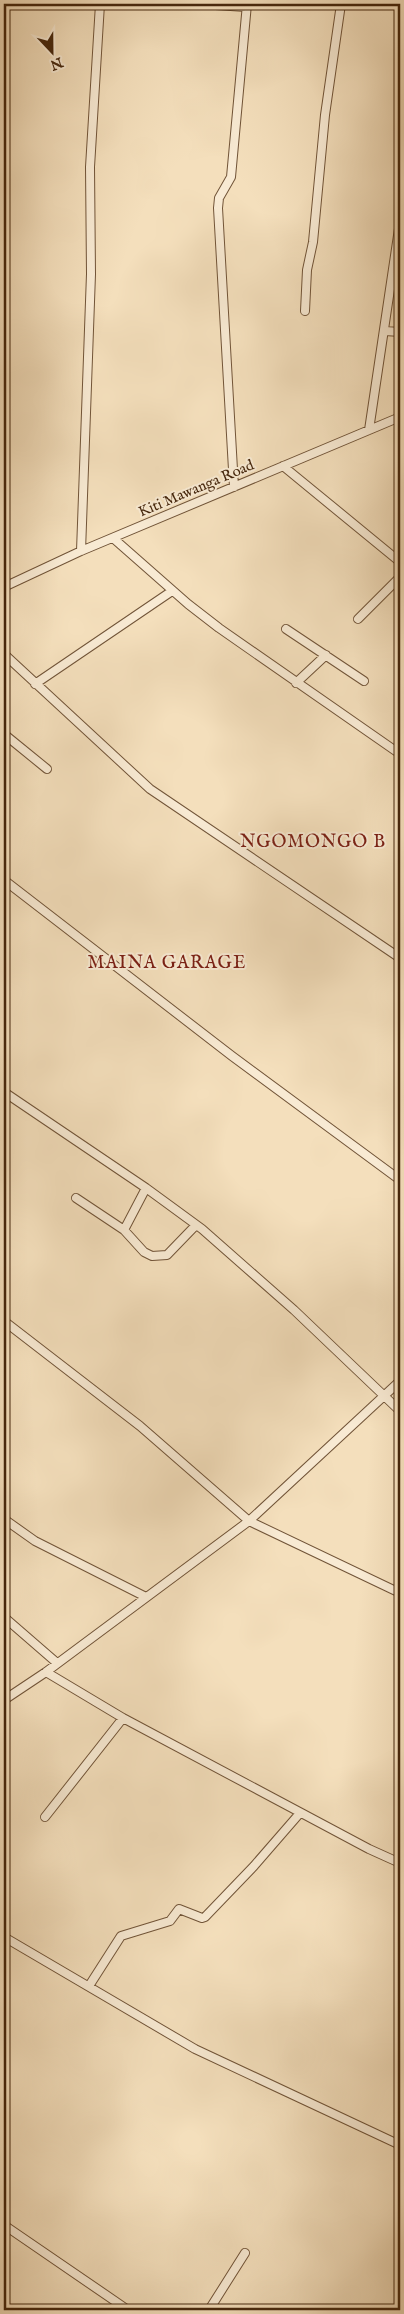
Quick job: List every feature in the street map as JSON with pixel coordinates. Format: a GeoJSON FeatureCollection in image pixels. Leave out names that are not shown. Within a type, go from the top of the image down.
{"type":"FeatureCollection","features":[{"type":"Feature","properties":{"kind":"street"},"geometry":{"type":"LineString","coordinates":[[81,551],[91,274],[90,167],[100,4]]}},
{"type":"Feature","properties":{"kind":"street"},"geometry":{"type":"LineString","coordinates":[[200,4],[246,5],[231,177],[219,198],[218,208],[234,487]]}},
{"type":"Feature","properties":{"kind":"street"},"geometry":{"type":"LineString","coordinates":[[304,311],[307,270],[313,242],[325,115],[341,4]]}},
{"type":"Feature","properties":{"kind":"street"},"geometry":{"type":"LineString","coordinates":[[369,430],[398,254],[400,222]]}},
{"type":"Feature","properties":{"kind":"street"},"geometry":{"type":"LineString","coordinates":[[384,331],[400,332]]}},
{"type":"Feature","properties":{"kind":"street","name":"Kiti Mawanga Road"},"geometry":{"type":"LineString","coordinates":[[4,587],[81,551],[400,417]]}},
{"type":"Feature","properties":{"kind":"street"},"geometry":{"type":"LineString","coordinates":[[283,466],[400,562]]}},
{"type":"Feature","properties":{"kind":"street"},"geometry":{"type":"LineString","coordinates":[[113,538],[172,591],[219,628],[400,754]]}},
{"type":"Feature","properties":{"kind":"street"},"geometry":{"type":"LineString","coordinates":[[358,619],[400,577]]}},
{"type":"Feature","properties":{"kind":"street"},"geometry":{"type":"LineString","coordinates":[[35,684],[172,591]]}},
{"type":"Feature","properties":{"kind":"street"},"geometry":{"type":"LineString","coordinates":[[286,629],[364,681]]}},
{"type":"Feature","properties":{"kind":"street"},"geometry":{"type":"LineString","coordinates":[[4,654],[150,789],[400,958]]}},
{"type":"Feature","properties":{"kind":"street"},"geometry":{"type":"LineString","coordinates":[[296,683],[326,655]]}},
{"type":"Feature","properties":{"kind":"street"},"geometry":{"type":"LineString","coordinates":[[4,734],[48,769]]}},
{"type":"Feature","properties":{"kind":"street"},"geometry":{"type":"LineString","coordinates":[[4,880],[232,1056],[400,1180]]}},
{"type":"Feature","properties":{"kind":"street"},"geometry":{"type":"LineString","coordinates":[[4,1092],[146,1188],[196,1225],[294,1310],[400,1411]]}},
{"type":"Feature","properties":{"kind":"street"},"geometry":{"type":"LineString","coordinates":[[124,1230],[146,1188]]}},
{"type":"Feature","properties":{"kind":"street"},"geometry":{"type":"LineString","coordinates":[[76,1198],[124,1230],[144,1252],[152,1256],[167,1255],[196,1225]]}},
{"type":"Feature","properties":{"kind":"street"},"geometry":{"type":"LineString","coordinates":[[4,1321],[140,1426],[249,1521],[400,1593]]}},
{"type":"Feature","properties":{"kind":"street"},"geometry":{"type":"LineString","coordinates":[[4,1700],[46,1672],[249,1521],[400,1381]]}},
{"type":"Feature","properties":{"kind":"street"},"geometry":{"type":"LineString","coordinates":[[4,1519],[35,1541],[146,1596]]}},
{"type":"Feature","properties":{"kind":"street"},"geometry":{"type":"LineString","coordinates":[[4,1617],[57,1663]]}},
{"type":"Feature","properties":{"kind":"street"},"geometry":{"type":"LineString","coordinates":[[46,1672],[123,1718],[300,1813],[400,1863]]}},
{"type":"Feature","properties":{"kind":"street"},"geometry":{"type":"LineString","coordinates":[[45,1817],[123,1718]]}},
{"type":"Feature","properties":{"kind":"street"},"geometry":{"type":"LineString","coordinates":[[89,1986],[121,1936],[170,1921],[179,1909],[202,1918],[205,1917],[254,1866],[300,1813]]}},
{"type":"Feature","properties":{"kind":"street"},"geometry":{"type":"LineString","coordinates":[[4,1938],[195,2049],[400,2145]]}},
{"type":"Feature","properties":{"kind":"street"},"geometry":{"type":"LineString","coordinates":[[4,2225],[128,2310]]}},
{"type":"Feature","properties":{"kind":"street"},"geometry":{"type":"LineString","coordinates":[[209,2310],[245,2253]]}},
{"type":"Feature","properties":{"kind":"district","name":"NGOMONGO B"},"geometry":{"type":"Point","coordinates":[313,841]}},
{"type":"Feature","properties":{"kind":"district","name":"MAINA GARAGE"},"geometry":{"type":"Point","coordinates":[167,962]}}]}
